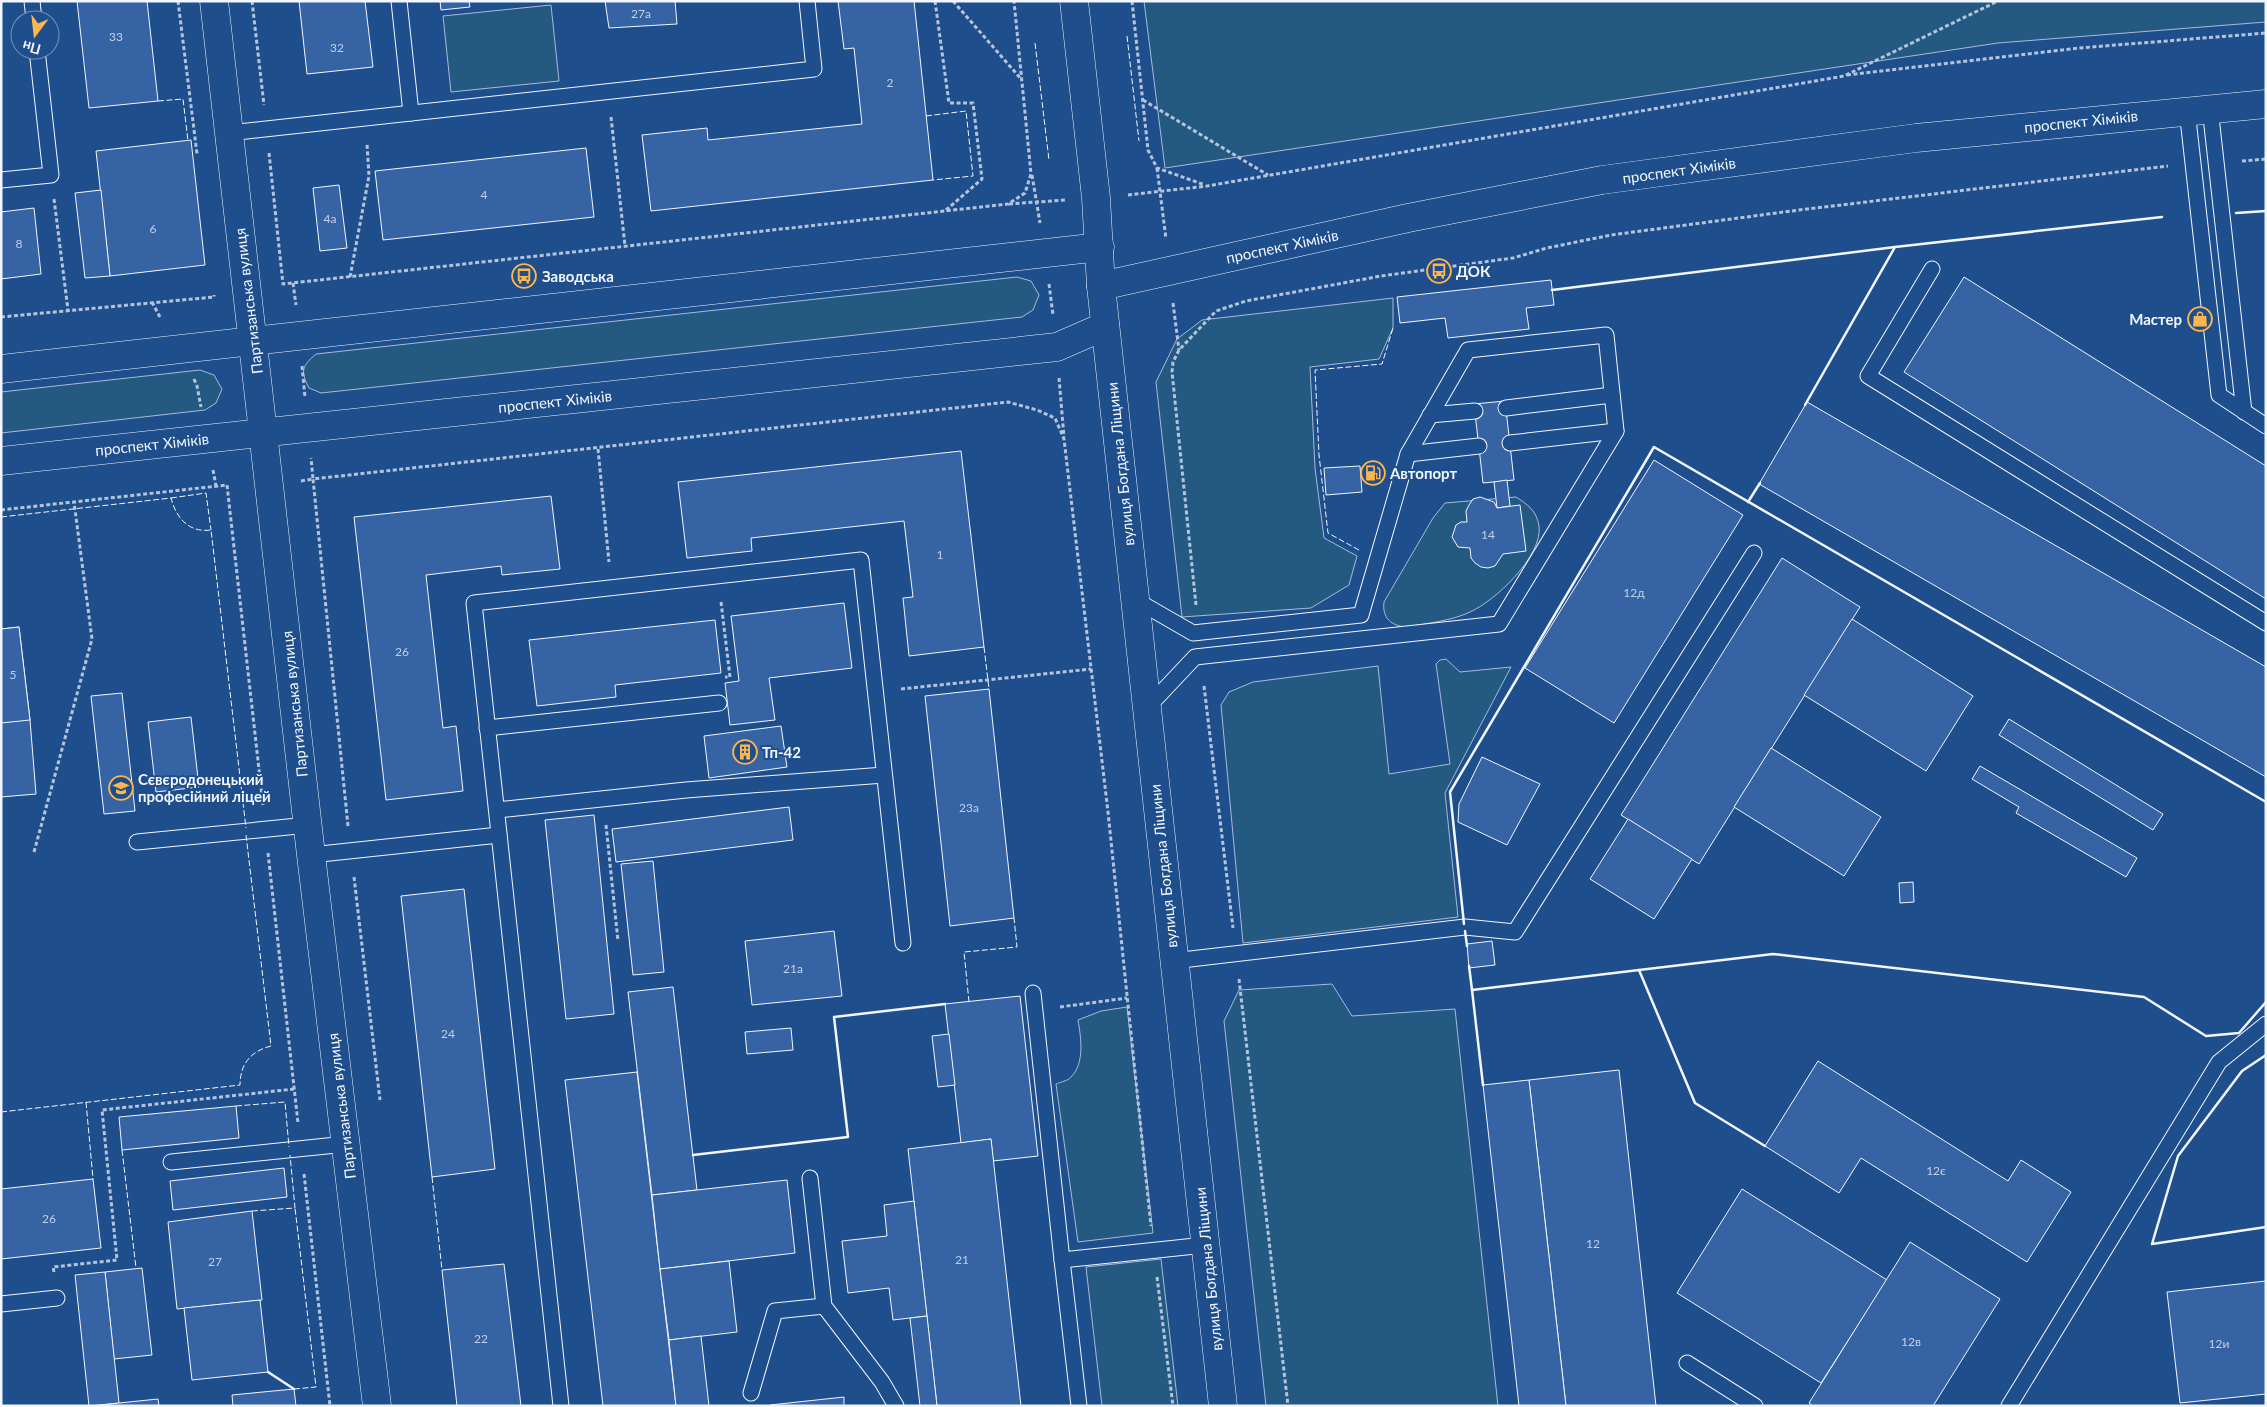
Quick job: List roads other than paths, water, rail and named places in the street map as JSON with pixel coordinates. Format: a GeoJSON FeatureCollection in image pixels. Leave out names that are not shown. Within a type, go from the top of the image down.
{"type":"FeatureCollection","features":[{"type":"Feature","properties":{"kind":"main road","name":"Партизанська вулиця"},"geometry":{"type":"LineString","coordinates":[[214,1],[311,855],[377,1406]]}},
{"type":"Feature","properties":{"kind":"main road"},"geometry":{"type":"LineString","coordinates":[[1,369],[1100,247],[1074,1]]}},
{"type":"Feature","properties":{"kind":"main road","name":"проспект Хіміків"},"geometry":{"type":"LineString","coordinates":[[1101,286],[1408,218],[1602,180],[1916,138],[2199,109],[2266,104]]}},
{"type":"Feature","properties":{"kind":"main road","name":"вулиця Богдана Ліщини"},"geometry":{"type":"LineString","coordinates":[[1100,247],[1105,326],[1223,1406]]}},
{"type":"Feature","properties":{"kind":"main road","name":"проспект Хіміків"},"geometry":{"type":"LineString","coordinates":[[1,461],[1057,347],[1105,326]]}},
{"type":"Feature","properties":{"kind":"lane"},"geometry":{"type":"LineString","coordinates":[[399,1],[411,113]]}},
{"type":"Feature","properties":{"kind":"lane"},"geometry":{"type":"LineString","coordinates":[[229,133],[814,69],[807,1]]}},
{"type":"Feature","properties":{"kind":"lane"},"geometry":{"type":"LineString","coordinates":[[1,180],[50,174],[38,60]]}},
{"type":"Feature","properties":{"kind":"lane"},"geometry":{"type":"LineString","coordinates":[[2199,109],[2217,162],[2244,412]]}},
{"type":"Feature","properties":{"kind":"lane"},"geometry":{"type":"LineString","coordinates":[[2199,109],[2194,164],[2219,395],[2266,426]]}},
{"type":"Feature","properties":{"kind":"lane"},"geometry":{"type":"LineString","coordinates":[[1932,269],[1868,376],[2266,623]]}},
{"type":"Feature","properties":{"kind":"lane"},"geometry":{"type":"LineString","coordinates":[[1134,598],[1193,633],[1361,615],[1408,454],[1468,350],[1606,335],[1616,431],[1499,624],[1195,657],[1146,709]]}},
{"type":"Feature","properties":{"kind":"lane"},"geometry":{"type":"LineString","coordinates":[[1506,408],[1612,395]]}},
{"type":"Feature","properties":{"kind":"lane"},"geometry":{"type":"LineString","coordinates":[[1430,416],[1475,411]]}},
{"type":"Feature","properties":{"kind":"lane"},"geometry":{"type":"LineString","coordinates":[[1510,443],[1616,431]]}},
{"type":"Feature","properties":{"kind":"lane"},"geometry":{"type":"LineString","coordinates":[[1408,454],[1479,446]]}},
{"type":"Feature","properties":{"kind":"lane"},"geometry":{"type":"LineString","coordinates":[[1173,960],[1236,955],[1465,927],[1516,932],[1754,553]]}},
{"type":"Feature","properties":{"kind":"lane"},"geometry":{"type":"LineString","coordinates":[[561,1406],[474,603],[860,560],[903,943]]}},
{"type":"Feature","properties":{"kind":"lane"},"geometry":{"type":"LineString","coordinates":[[488,728],[719,703]]}},
{"type":"Feature","properties":{"kind":"lane"},"geometry":{"type":"LineString","coordinates":[[497,810],[686,790],[884,775]]}},
{"type":"Feature","properties":{"kind":"lane"},"geometry":{"type":"LineString","coordinates":[[137,842],[308,825]]}},
{"type":"Feature","properties":{"kind":"lane"},"geometry":{"type":"LineString","coordinates":[[311,855],[499,835]]}},
{"type":"Feature","properties":{"kind":"lane"},"geometry":{"type":"LineString","coordinates":[[1033,993],[1079,1406]]}},
{"type":"Feature","properties":{"kind":"lane"},"geometry":{"type":"LineString","coordinates":[[2009,1406],[2219,1062],[2266,1024]]}},
{"type":"Feature","properties":{"kind":"lane"},"geometry":{"type":"LineString","coordinates":[[171,1162],[346,1144]]}},
{"type":"Feature","properties":{"kind":"lane"},"geometry":{"type":"LineString","coordinates":[[810,1178],[824,1306],[882,1382],[896,1406]]}},
{"type":"Feature","properties":{"kind":"lane"},"geometry":{"type":"LineString","coordinates":[[1062,1260],[1205,1245]]}},
{"type":"Feature","properties":{"kind":"lane"},"geometry":{"type":"LineString","coordinates":[[1,1304],[57,1298]]}},
{"type":"Feature","properties":{"kind":"lane"},"geometry":{"type":"LineString","coordinates":[[751,1393],[774,1311],[824,1306]]}},
{"type":"Feature","properties":{"kind":"lane"},"geometry":{"type":"LineString","coordinates":[[1687,1363],[1755,1406]]}},
{"type":"Feature","properties":{"kind":"place","name":"ДОК"},"geometry":{"type":"Point","coordinates":[1439,271]}},
{"type":"Feature","properties":{"kind":"place","name":"Заводська"},"geometry":{"type":"Point","coordinates":[524,276]}},
{"type":"Feature","properties":{"kind":"place","name":"Мастер"},"geometry":{"type":"Point","coordinates":[2200,319]}},
{"type":"Feature","properties":{"kind":"place","name":"Автопорт"},"geometry":{"type":"Point","coordinates":[1373,473]}},
{"type":"Feature","properties":{"kind":"place","name":"Тп-42"},"geometry":{"type":"Point","coordinates":[745,752]}},
{"type":"Feature","properties":{"kind":"place","name":"Сєвєродонецький професійний ліцей"},"geometry":{"type":"Point","coordinates":[121,788]}}]}
